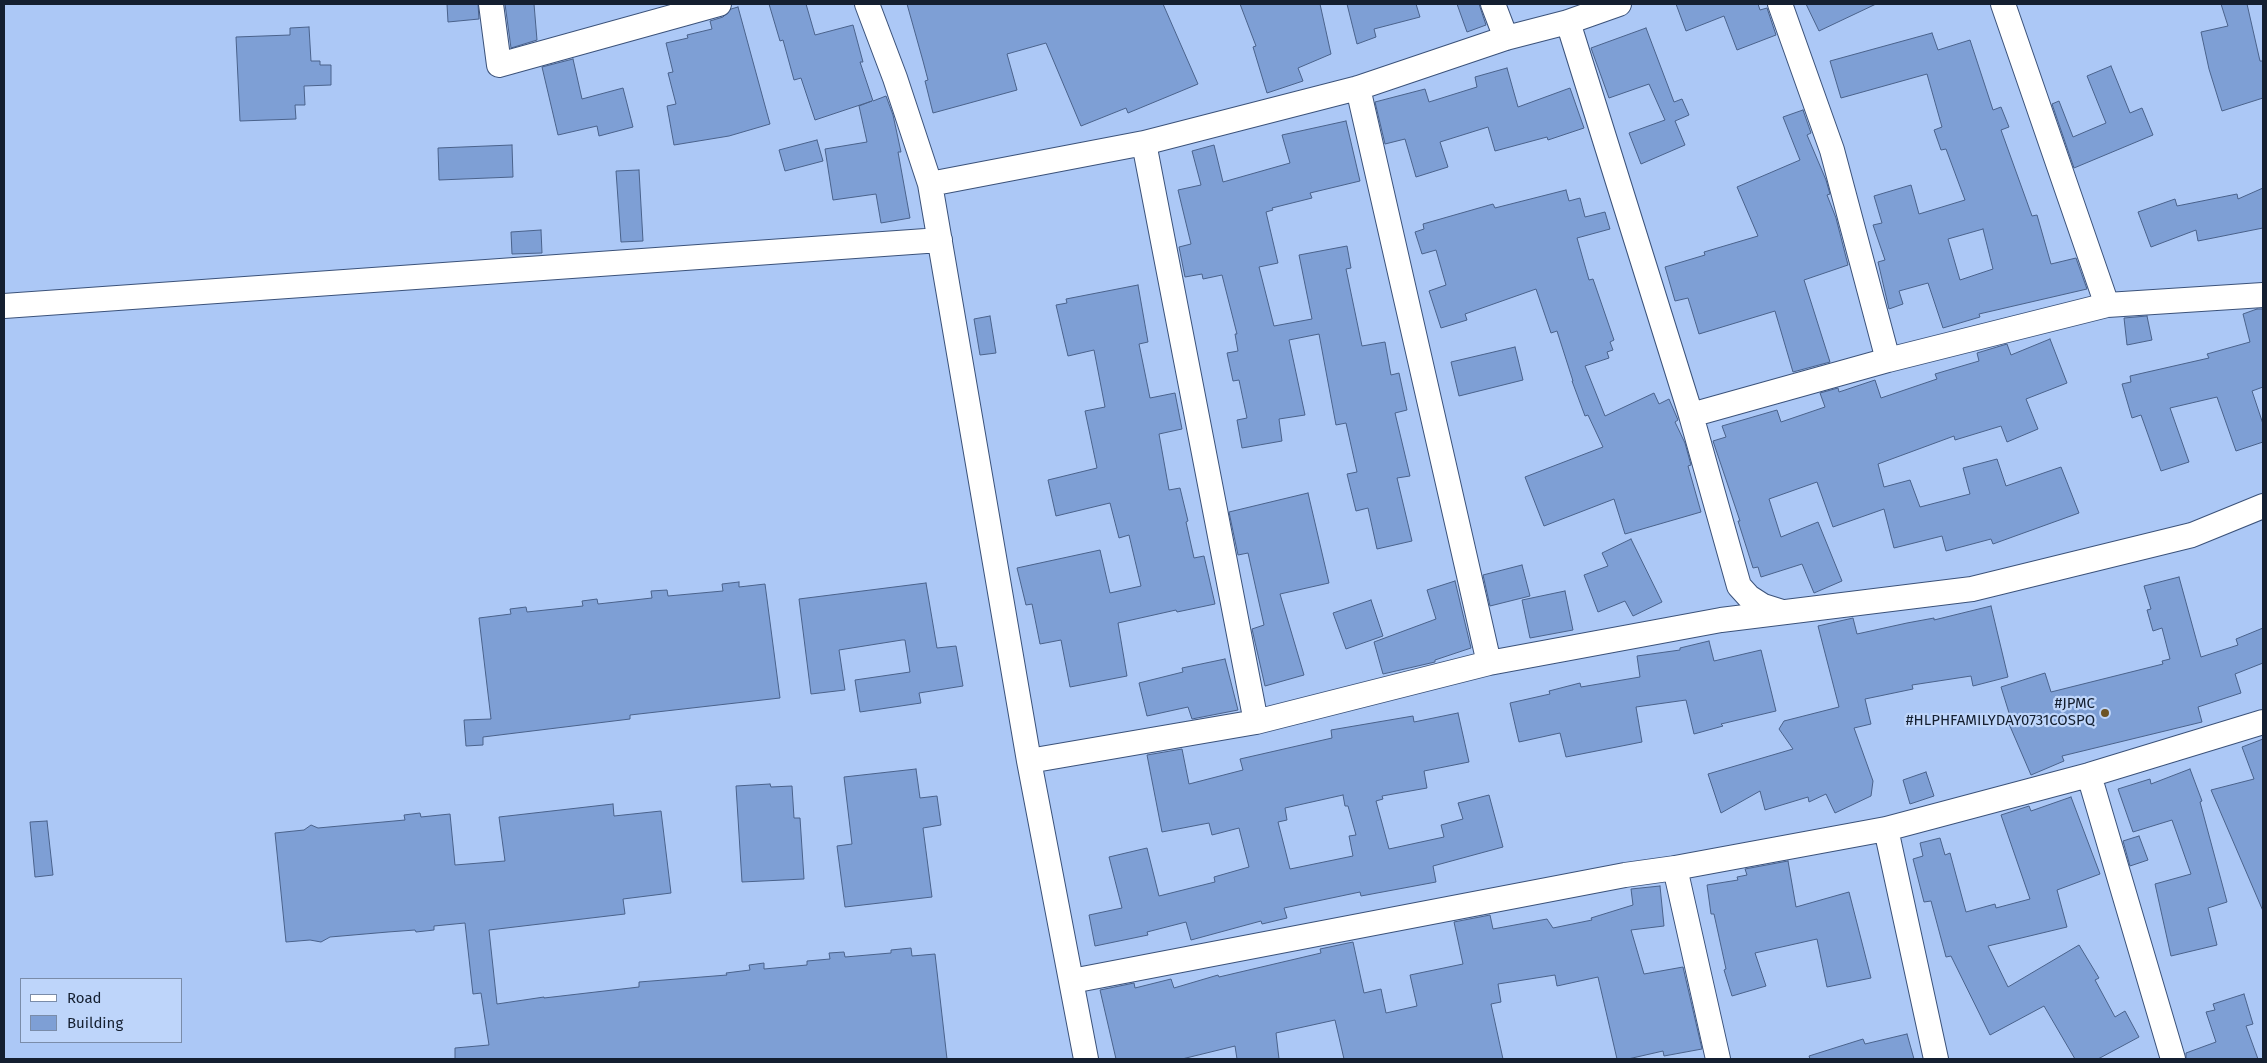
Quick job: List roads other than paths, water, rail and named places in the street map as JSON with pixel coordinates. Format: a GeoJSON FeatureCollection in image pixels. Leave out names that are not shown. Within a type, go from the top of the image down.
{"type":"FeatureCollection","features":[{"type":"Feature","properties":{"kind":"street"},"geometry":{"type":"LineString","coordinates":[[491,4],[499,65],[719,4]]}},
{"type":"Feature","properties":{"kind":"street"},"geometry":{"type":"LineString","coordinates":[[867,4],[895,78],[930,184],[1029,761],[1086,1059]]}},
{"type":"Feature","properties":{"kind":"street"},"geometry":{"type":"LineString","coordinates":[[1493,4],[1506,38]]}},
{"type":"Feature","properties":{"kind":"street"},"geometry":{"type":"LineString","coordinates":[[930,184],[1144,143],[1358,88],[1506,38],[1568,22],[1619,4]]}},
{"type":"Feature","properties":{"kind":"street"},"geometry":{"type":"LineString","coordinates":[[1780,4],[1832,150],[1888,360]]}},
{"type":"Feature","properties":{"kind":"street"},"geometry":{"type":"LineString","coordinates":[[2002,4],[2107,305]]}},
{"type":"Feature","properties":{"kind":"street"},"geometry":{"type":"LineString","coordinates":[[1568,22],[1691,415],[1739,586],[1749,597],[1763,606],[1787,613]]}},
{"type":"Feature","properties":{"kind":"street"},"geometry":{"type":"LineString","coordinates":[[1358,88],[1489,664]]}},
{"type":"Feature","properties":{"kind":"street"},"geometry":{"type":"LineString","coordinates":[[1144,143],[1256,722]]}},
{"type":"Feature","properties":{"kind":"street"},"geometry":{"type":"LineString","coordinates":[[4,306],[940,240]]}},
{"type":"Feature","properties":{"kind":"street"},"geometry":{"type":"LineString","coordinates":[[1691,415],[1888,360],[2107,305],[2263,295]]}},
{"type":"Feature","properties":{"kind":"street"},"geometry":{"type":"LineString","coordinates":[[1029,761],[1256,722],[1489,664],[1720,620],[1972,589],[2192,535],[2263,506]]}},
{"type":"Feature","properties":{"kind":"street"},"geometry":{"type":"LineString","coordinates":[[1720,620],[1739,586]]}},
{"type":"Feature","properties":{"kind":"street"},"geometry":{"type":"LineString","coordinates":[[1072,980],[1625,875],[1675,868],[1886,829],[2089,775],[2263,722]]}},
{"type":"Feature","properties":{"kind":"street"},"geometry":{"type":"LineString","coordinates":[[2089,775],[2173,1059]]}},
{"type":"Feature","properties":{"kind":"street"},"geometry":{"type":"LineString","coordinates":[[1886,829],[1936,1059]]}},
{"type":"Feature","properties":{"kind":"street"},"geometry":{"type":"LineString","coordinates":[[1675,868],[1718,1059]]}},
{"type":"Feature","properties":{"kind":"place","name":"#JPMC #HLPHFAMILYDAY0731COSPQ"},"geometry":{"type":"Point","coordinates":[2105,713]}}]}
